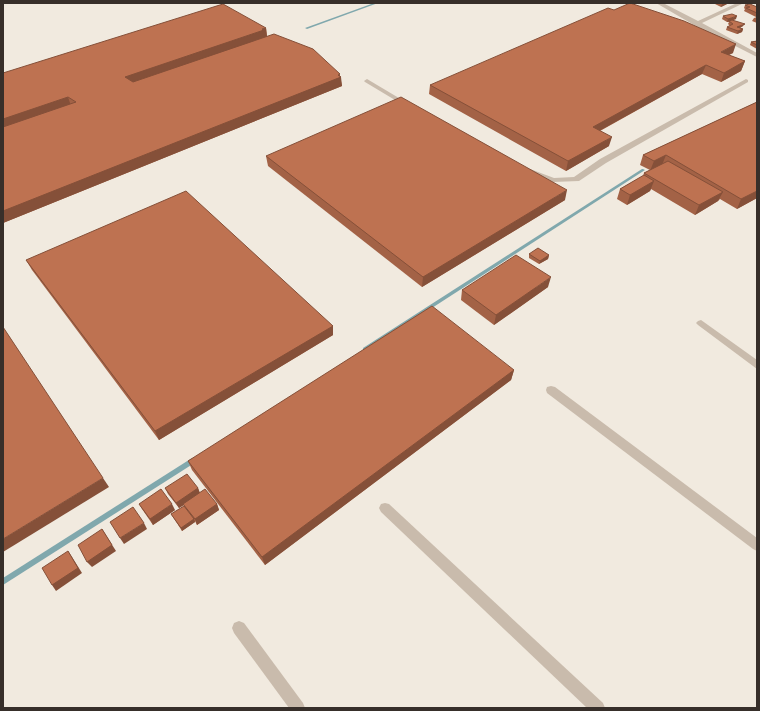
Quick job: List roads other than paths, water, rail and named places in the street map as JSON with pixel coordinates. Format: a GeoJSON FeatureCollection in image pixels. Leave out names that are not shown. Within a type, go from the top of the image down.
{"type":"FeatureCollection","features":[{"type":"Feature","properties":{"kind":"street"},"geometry":{"type":"LineString","coordinates":[[659,3],[696,24],[757,55]]}},
{"type":"Feature","properties":{"kind":"street"},"geometry":{"type":"LineString","coordinates":[[696,24],[741,3]]}},
{"type":"Feature","properties":{"kind":"street"},"geometry":{"type":"LineString","coordinates":[[522,166],[553,180],[565,181],[576,179],[603,162],[746,81]]}},
{"type":"Feature","properties":{"kind":"street"},"geometry":{"type":"LineString","coordinates":[[367,82],[413,108]]}},
{"type":"Feature","properties":{"kind":"street"},"geometry":{"type":"LineString","coordinates":[[701,323],[757,365]]}},
{"type":"Feature","properties":{"kind":"street"},"geometry":{"type":"LineString","coordinates":[[551,390],[757,544]]}},
{"type":"Feature","properties":{"kind":"street"},"geometry":{"type":"LineString","coordinates":[[385,508],[598,708]]}},
{"type":"Feature","properties":{"kind":"street"},"geometry":{"type":"LineString","coordinates":[[239,628],[298,708]]}},
{"type":"Feature","properties":{"kind":"waterway"},"geometry":{"type":"LineString","coordinates":[[306,28],[377,3]]}},
{"type":"Feature","properties":{"kind":"waterway"},"geometry":{"type":"LineString","coordinates":[[365,349],[643,170]]}},
{"type":"Feature","properties":{"kind":"waterway"},"geometry":{"type":"LineString","coordinates":[[3,582],[194,460]]}}]}
